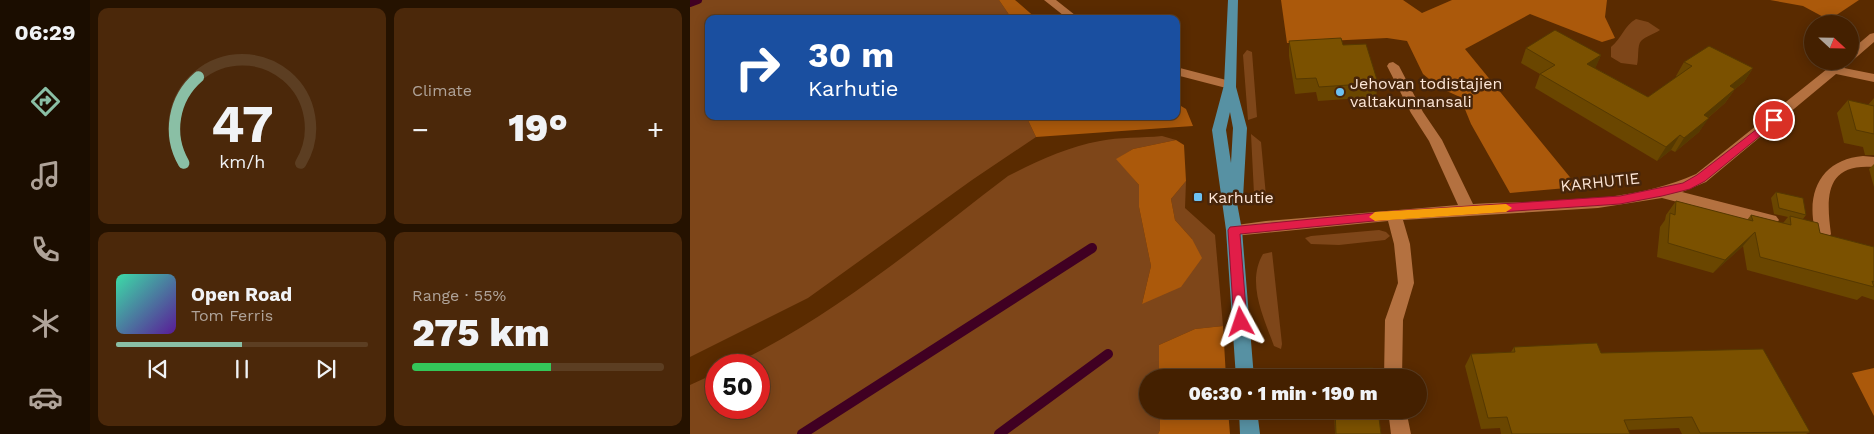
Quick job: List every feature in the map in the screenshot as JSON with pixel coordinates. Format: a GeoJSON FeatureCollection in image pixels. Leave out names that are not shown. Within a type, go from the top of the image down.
{"type":"FeatureCollection","features":[{"type":"Feature","properties":{"kind":"main road"},"geometry":{"type":"LineString","coordinates":[[1233,0],[1230,85],[1219,130],[1234,230],[1244,369]]}},
{"type":"Feature","properties":{"kind":"main road"},"geometry":{"type":"LineString","coordinates":[[1230,85],[1240,128],[1234,230]]}},
{"type":"Feature","properties":{"kind":"main road"},"geometry":{"type":"LineString","coordinates":[[1249,419],[1250,434]]}},
{"type":"Feature","properties":{"kind":"street"},"geometry":{"type":"LineString","coordinates":[[1048,0],[1069,15]]}},
{"type":"Feature","properties":{"kind":"street"},"geometry":{"type":"LineString","coordinates":[[1859,49],[1874,36]]}},
{"type":"Feature","properties":{"kind":"street"},"geometry":{"type":"LineString","coordinates":[[1393,66],[1417,113],[1435,140],[1468,210]]}},
{"type":"Feature","properties":{"kind":"street"},"geometry":{"type":"LineString","coordinates":[[1662,192],[1687,186],[1701,178],[1833,70]]}},
{"type":"Feature","properties":{"kind":"street"},"geometry":{"type":"LineString","coordinates":[[1852,70],[1874,78]]}},
{"type":"Feature","properties":{"kind":"street"},"geometry":{"type":"LineString","coordinates":[[1180,72],[1230,85]]}},
{"type":"Feature","properties":{"kind":"street"},"geometry":{"type":"LineString","coordinates":[[1823,234],[1820,204],[1831,173],[1843,165],[1860,160],[1874,162]]}},
{"type":"Feature","properties":{"kind":"street","name":"KARHUTIE"},"geometry":{"type":"LineString","coordinates":[[1234,230],[1394,215],[1620,200],[1662,192],[1784,224]]}},
{"type":"Feature","properties":{"kind":"street"},"geometry":{"type":"LineString","coordinates":[[1393,369],[1394,320],[1406,283],[1402,244],[1394,215]]}},
{"type":"Feature","properties":{"kind":"street"},"geometry":{"type":"LineString","coordinates":[[1808,230],[1840,238]]}},
{"type":"Feature","properties":{"kind":"street"},"geometry":{"type":"LineString","coordinates":[[1399,419],[1401,434]]}},
{"type":"Feature","properties":{"kind":"shaded area"},"geometry":{"type":"Polygon","coordinates":[[[690,0],[999,0],[1009,15],[705,15],[705,120],[1028,120],[1036,137],[972,180],[808,298],[690,357],[690,0]]]}},
{"type":"Feature","properties":{"kind":"shaded area"},"geometry":{"type":"Polygon","coordinates":[[[999,0],[1015,0],[1032,15],[1009,15],[999,0]]]}},
{"type":"Feature","properties":{"kind":"shaded area"},"geometry":{"type":"Polygon","coordinates":[[[1281,0],[1403,0],[1422,13],[1452,0],[1607,0],[1605,17],[1615,38],[1602,42],[1530,14],[1465,49],[1578,187],[1510,193],[1471,124],[1460,97],[1440,88],[1423,74],[1407,41],[1387,38],[1287,43],[1281,0]]]}},
{"type":"Feature","properties":{"kind":"shaded area"},"geometry":{"type":"Polygon","coordinates":[[[1770,0],[1859,0],[1836,15],[1820,15],[1803,6],[1770,0]]]}},
{"type":"Feature","properties":{"kind":"shaded area"},"geometry":{"type":"Polygon","coordinates":[[[1636,19],[1648,22],[1660,30],[1641,41],[1637,65],[1621,63],[1611,57],[1611,47],[1636,19]]]}},
{"type":"Feature","properties":{"kind":"shaded area"},"geometry":{"type":"Polygon","coordinates":[[[1247,50],[1252,52],[1257,117],[1248,120],[1243,55],[1247,50]]]}},
{"type":"Feature","properties":{"kind":"shaded area"},"geometry":{"type":"Polygon","coordinates":[[[1180,105],[1186,109],[1193,126],[1036,137],[1028,120],[1180,120],[1180,105]]]}},
{"type":"Feature","properties":{"kind":"shaded area"},"geometry":{"type":"Polygon","coordinates":[[[1251,134],[1261,142],[1266,196],[1264,200],[1254,194],[1251,134]]]}},
{"type":"Feature","properties":{"kind":"shaded area"},"geometry":{"type":"Polygon","coordinates":[[[1162,136],[1176,140],[1133,149],[1117,159],[1139,185],[1139,207],[1151,266],[1142,304],[1192,239],[1175,220],[1171,199],[1186,181],[1185,208],[1215,235],[1223,326],[1195,329],[1159,345],[1159,369],[1139,369],[1139,419],[1160,419],[1158,434],[690,434],[690,385],[705,378],[705,419],[770,419],[770,354],[753,354],[841,302],[909,253],[1008,176],[1052,155],[1076,147],[1115,139],[1162,136]]]}},
{"type":"Feature","properties":{"kind":"shaded area"},"geometry":{"type":"Polygon","coordinates":[[[1176,140],[1184,145],[1186,181],[1171,199],[1175,220],[1192,239],[1202,258],[1181,287],[1142,304],[1151,266],[1139,207],[1139,185],[1116,159],[1133,149],[1176,140]]]}},
{"type":"Feature","properties":{"kind":"shaded area"},"geometry":{"type":"Polygon","coordinates":[[[1379,230],[1386,232],[1390,236],[1385,240],[1339,245],[1311,244],[1305,238],[1311,236],[1379,230]]]}},
{"type":"Feature","properties":{"kind":"shaded area"},"geometry":{"type":"Polygon","coordinates":[[[1272,252],[1281,349],[1274,346],[1258,300],[1256,288],[1258,265],[1263,254],[1272,252]]]}},
{"type":"Feature","properties":{"kind":"shaded area"},"geometry":{"type":"Polygon","coordinates":[[[1223,326],[1226,369],[1159,369],[1159,345],[1195,329],[1223,326]]]}},
{"type":"Feature","properties":{"kind":"shaded area"},"geometry":{"type":"Polygon","coordinates":[[[1874,368],[1874,416],[1852,373],[1874,368]]]}},
{"type":"Feature","properties":{"kind":"shaded area"},"geometry":{"type":"Polygon","coordinates":[[[1160,419],[1229,419],[1230,434],[1158,434],[1160,419]]]}},
{"type":"Feature","properties":{"kind":"building"},"geometry":{"type":"Polygon","coordinates":[[[1555,30],[1601,55],[1587,64],[1648,97],[1692,66],[1684,62],[1709,46],[1753,68],[1730,86],[1735,89],[1704,115],[1709,118],[1684,138],[1680,135],[1666,147],[1540,74],[1555,65],[1526,48],[1555,30]]]}},
{"type":"Feature","properties":{"kind":"building"},"geometry":{"type":"Polygon","coordinates":[[[1341,38],[1343,45],[1366,44],[1378,83],[1319,87],[1316,78],[1296,79],[1289,41],[1341,38]]]}},
{"type":"Feature","properties":{"kind":"building"},"geometry":{"type":"Polygon","coordinates":[[[1848,100],[1874,106],[1874,134],[1856,130],[1848,100]]]}},
{"type":"Feature","properties":{"kind":"building"},"geometry":{"type":"Polygon","coordinates":[[[1776,192],[1803,198],[1806,215],[1779,208],[1776,192]]]}},
{"type":"Feature","properties":{"kind":"building"},"geometry":{"type":"Polygon","coordinates":[[[1676,201],[1753,221],[1751,215],[1791,225],[1790,216],[1818,223],[1820,233],[1874,247],[1874,282],[1872,281],[1874,287],[1760,257],[1755,232],[1725,260],[1668,243],[1670,213],[1675,215],[1676,201]]]}},
{"type":"Feature","properties":{"kind":"building"},"geometry":{"type":"Polygon","coordinates":[[[1597,343],[1601,353],[1763,349],[1810,432],[1700,433],[1692,417],[1624,420],[1630,434],[1512,434],[1507,417],[1488,418],[1471,354],[1515,352],[1514,347],[1597,343]]]}},
{"type":"Feature","properties":{"kind":"building"},"geometry":{"type":"Polygon","coordinates":[[[1373,368],[1373,369],[1332,369],[1373,368]]]}},
{"type":"Feature","properties":{"kind":"building"},"geometry":{"type":"Polygon","coordinates":[[[1335,419],[1379,419],[1381,434],[1336,434],[1335,419]]]}},
{"type":"Feature","properties":{"kind":"waterway"},"geometry":{"type":"LineString","coordinates":[[690,3],[698,0]]}},
{"type":"Feature","properties":{"kind":"waterway"},"geometry":{"type":"LineString","coordinates":[[802,434],[1092,248]]}},
{"type":"Feature","properties":{"kind":"waterway"},"geometry":{"type":"LineString","coordinates":[[999,434],[1108,354]]}},
{"type":"Feature","properties":{"kind":"slow traffic"},"geometry":{"type":"LineString","coordinates":[[1375,217],[1506,208]]}},
{"type":"Feature","properties":{"kind":"place","name":"Jehovan todistajien valtakunnansali"},"geometry":{"type":"Point","coordinates":[1340,92]}},
{"type":"Feature","properties":{"kind":"place","name":"Karhutie"},"geometry":{"type":"Point","coordinates":[1198,197]}},
{"type":"Feature","properties":{"kind":"route"},"geometry":{"type":"LineString","coordinates":[[1241,322],[1234,230],[1280,224],[1394,215],[1620,200],[1662,192],[1687,186],[1701,178],[1774,120]]}}]}
